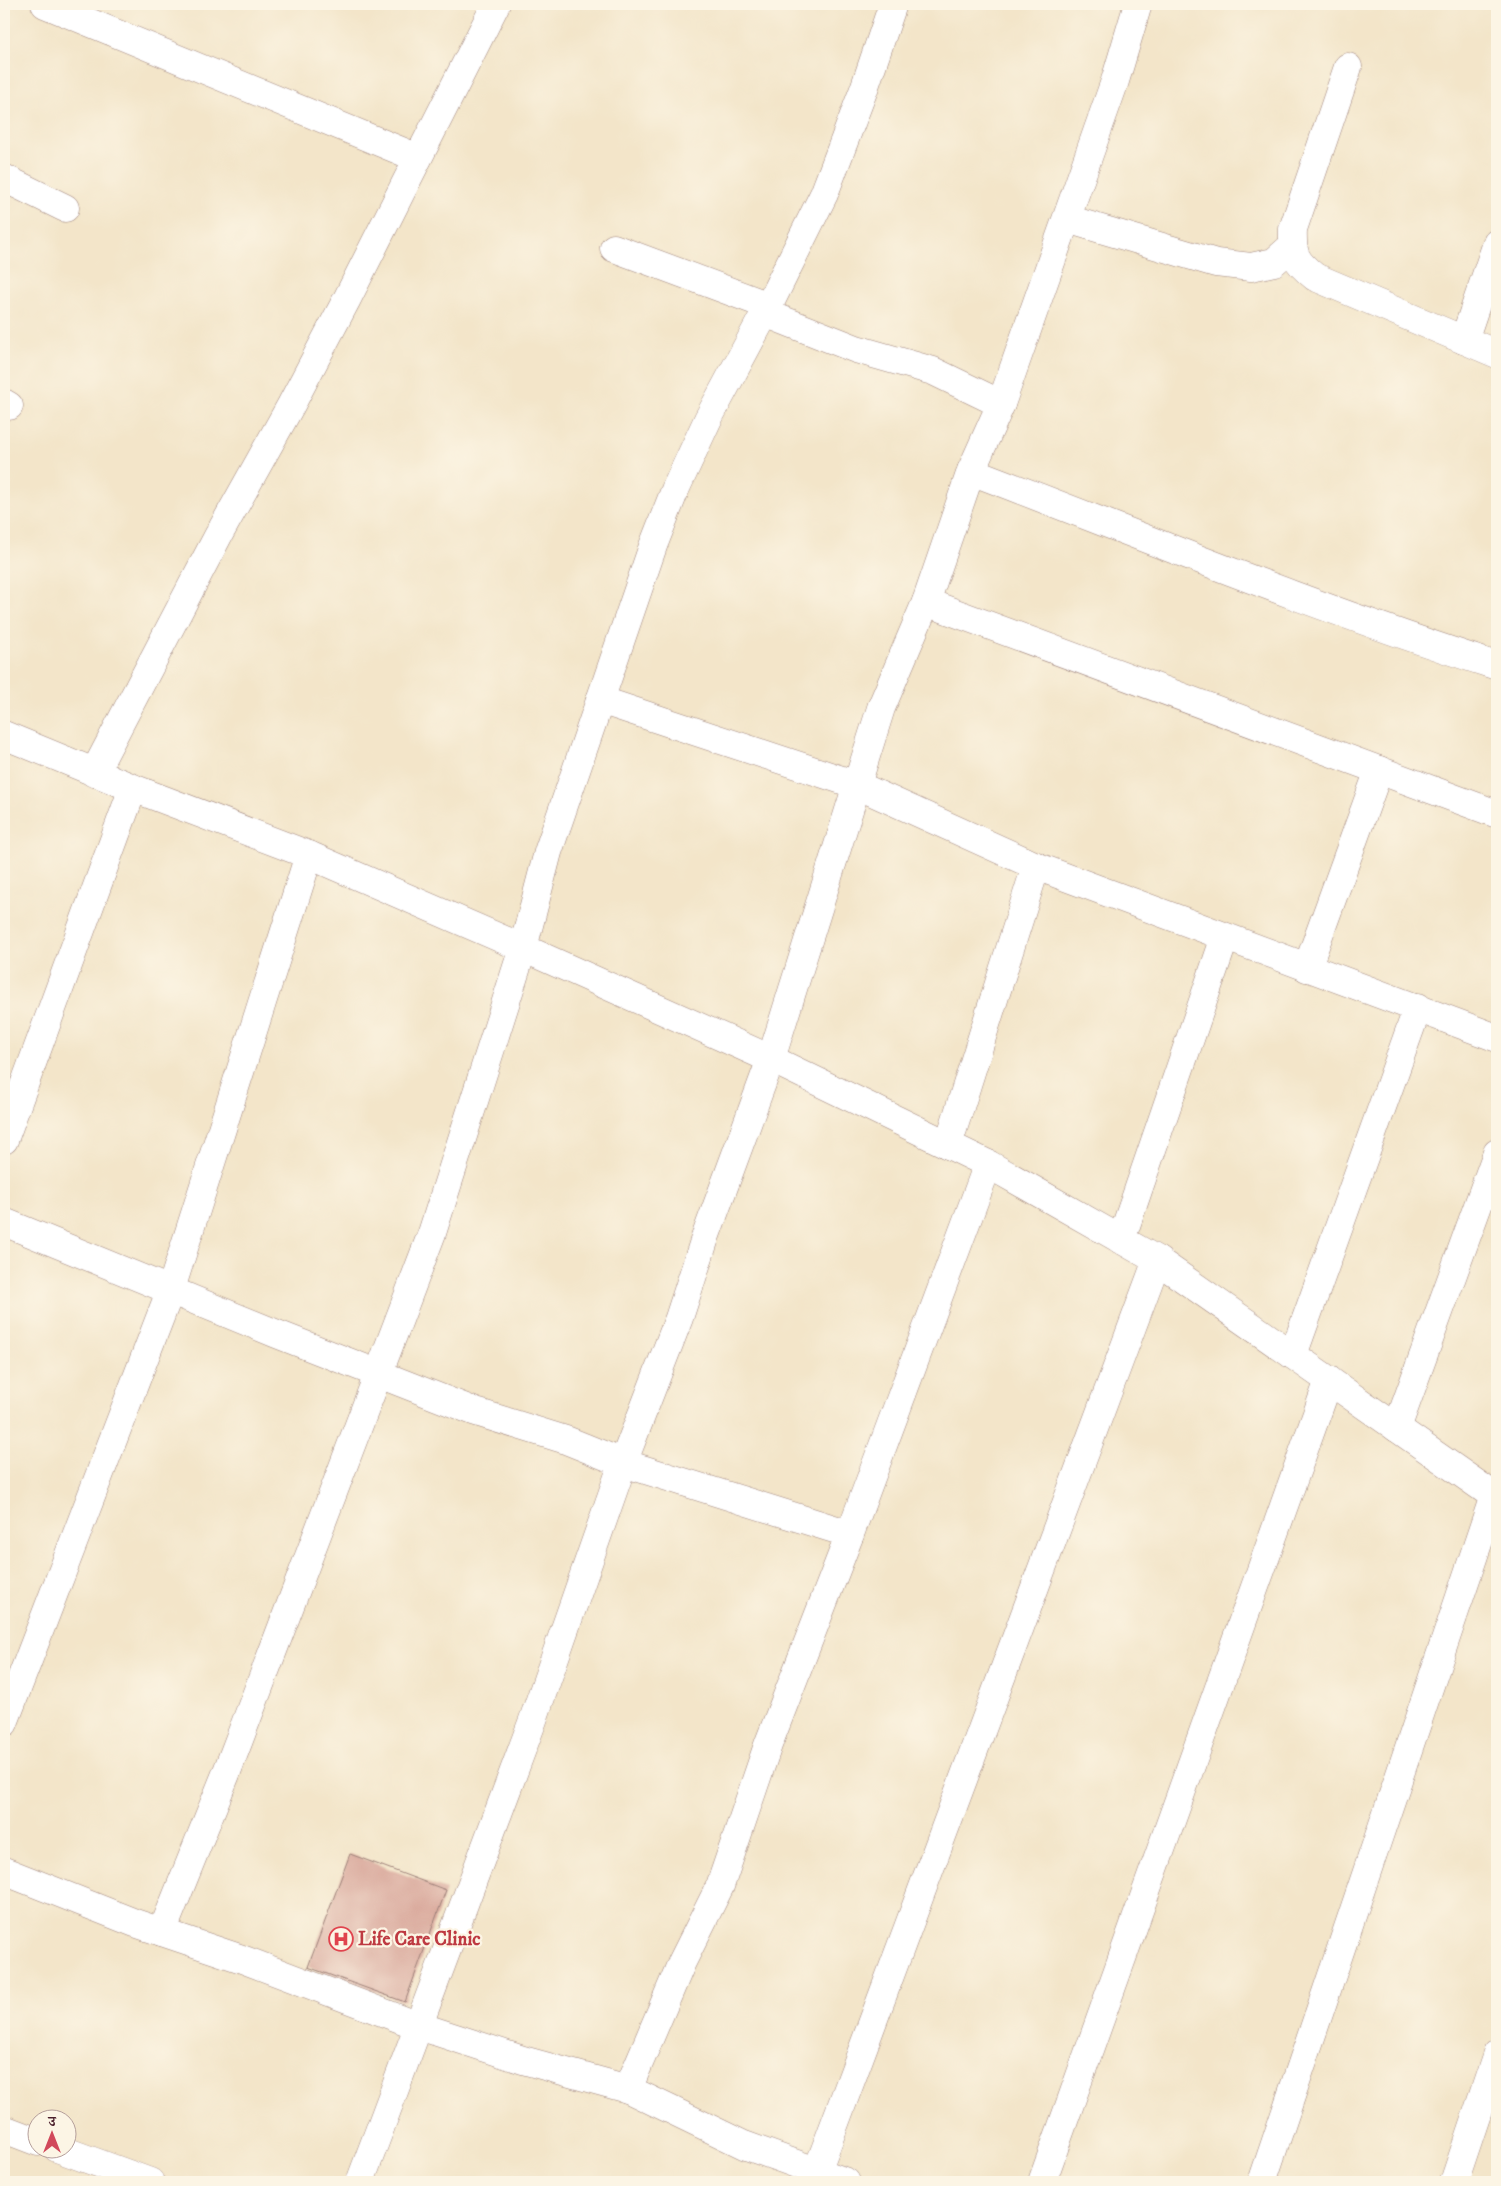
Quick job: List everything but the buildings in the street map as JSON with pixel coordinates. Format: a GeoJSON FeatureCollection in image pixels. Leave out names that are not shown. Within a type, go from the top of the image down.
{"type":"FeatureCollection","features":[{"type":"Feature","properties":{"kind":"street"},"geometry":{"type":"LineString","coordinates":[[44,4],[418,158]]}},
{"type":"Feature","properties":{"kind":"street"},"geometry":{"type":"LineString","coordinates":[[94,773],[218,536],[338,317],[496,4]]}},
{"type":"Feature","properties":{"kind":"street"},"geometry":{"type":"LineString","coordinates":[[162,1932],[226,1774],[432,1233],[523,948],[548,852],[630,610],[675,490],[708,419],[767,309],[824,194],[864,89],[893,4]]}},
{"type":"Feature","properties":{"kind":"street"},"geometry":{"type":"LineString","coordinates":[[360,2182],[533,1720],[623,1462],[679,1318],[705,1238],[771,1059],[881,708],[926,602],[971,471],[1001,404],[1116,81],[1138,4]]}},
{"type":"Feature","properties":{"kind":"street"},"geometry":{"type":"LineString","coordinates":[[1348,67],[1293,229],[1292,246],[1299,264],[1315,277],[1497,354]]}},
{"type":"Feature","properties":{"kind":"street"},"geometry":{"type":"LineString","coordinates":[[4,178],[65,208]]}},
{"type":"Feature","properties":{"kind":"street"},"geometry":{"type":"LineString","coordinates":[[1067,219],[1216,263],[1251,267],[1274,262],[1292,246]]}},
{"type":"Feature","properties":{"kind":"street"},"geometry":{"type":"LineString","coordinates":[[1464,340],[1497,243]]}},
{"type":"Feature","properties":{"kind":"street"},"geometry":{"type":"LineString","coordinates":[[614,248],[767,309],[856,349],[934,371],[1001,404]]}},
{"type":"Feature","properties":{"kind":"street"},"geometry":{"type":"LineString","coordinates":[[971,471],[1240,575],[1497,666]]}},
{"type":"Feature","properties":{"kind":"street"},"geometry":{"type":"LineString","coordinates":[[926,602],[1497,814]]}},
{"type":"Feature","properties":{"kind":"street"},"geometry":{"type":"LineString","coordinates":[[600,700],[857,785],[1036,866],[1497,1038]]}},
{"type":"Feature","properties":{"kind":"street"},"geometry":{"type":"LineString","coordinates":[[4,736],[94,773],[309,855],[523,948],[771,1059],[988,1164],[1158,1260],[1496,1497],[1262,2182]]}},
{"type":"Feature","properties":{"kind":"street"},"geometry":{"type":"LineString","coordinates":[[1307,968],[1379,770]]}},
{"type":"Feature","properties":{"kind":"street"},"geometry":{"type":"LineString","coordinates":[[4,1140],[133,788]]}},
{"type":"Feature","properties":{"kind":"street"},"geometry":{"type":"LineString","coordinates":[[4,1723],[171,1289],[309,855]]}},
{"type":"Feature","properties":{"kind":"street"},"geometry":{"type":"LineString","coordinates":[[948,1145],[1036,866]]}},
{"type":"Feature","properties":{"kind":"street"},"geometry":{"type":"LineString","coordinates":[[1122,1240],[1225,937]]}},
{"type":"Feature","properties":{"kind":"street"},"geometry":{"type":"LineString","coordinates":[[1293,1355],[1418,1007]]}},
{"type":"Feature","properties":{"kind":"street"},"geometry":{"type":"LineString","coordinates":[[1397,1428],[1497,1153]]}},
{"type":"Feature","properties":{"kind":"street"},"geometry":{"type":"LineString","coordinates":[[628,2089],[682,1962],[720,1886],[768,1745],[850,1534],[988,1164]]}},
{"type":"Feature","properties":{"kind":"street"},"geometry":{"type":"LineString","coordinates":[[4,1222],[377,1374],[476,1412],[566,1440],[623,1462],[850,1534]]}},
{"type":"Feature","properties":{"kind":"street"},"geometry":{"type":"LineString","coordinates":[[815,2176],[1158,1260]]}},
{"type":"Feature","properties":{"kind":"street"},"geometry":{"type":"LineString","coordinates":[[1042,2182],[1329,1380]]}},
{"type":"Feature","properties":{"kind":"street"},"geometry":{"type":"LineString","coordinates":[[4,1871],[162,1932],[419,2026],[523,2060],[628,2089],[744,2145],[815,2176],[846,2182]]}},
{"type":"Feature","properties":{"kind":"street"},"geometry":{"type":"LineString","coordinates":[[1454,2182],[1497,2054]]}},
{"type":"Feature","properties":{"kind":"street"},"geometry":{"type":"LineString","coordinates":[[4,2129],[28,2138]]}},
{"type":"Feature","properties":{"kind":"street"},"geometry":{"type":"LineString","coordinates":[[78,2156],[150,2182]]}},
{"type":"Feature","properties":{"kind":"place","name":"Life Care Clinic"},"geometry":{"type":"Point","coordinates":[341,1939]}}]}
